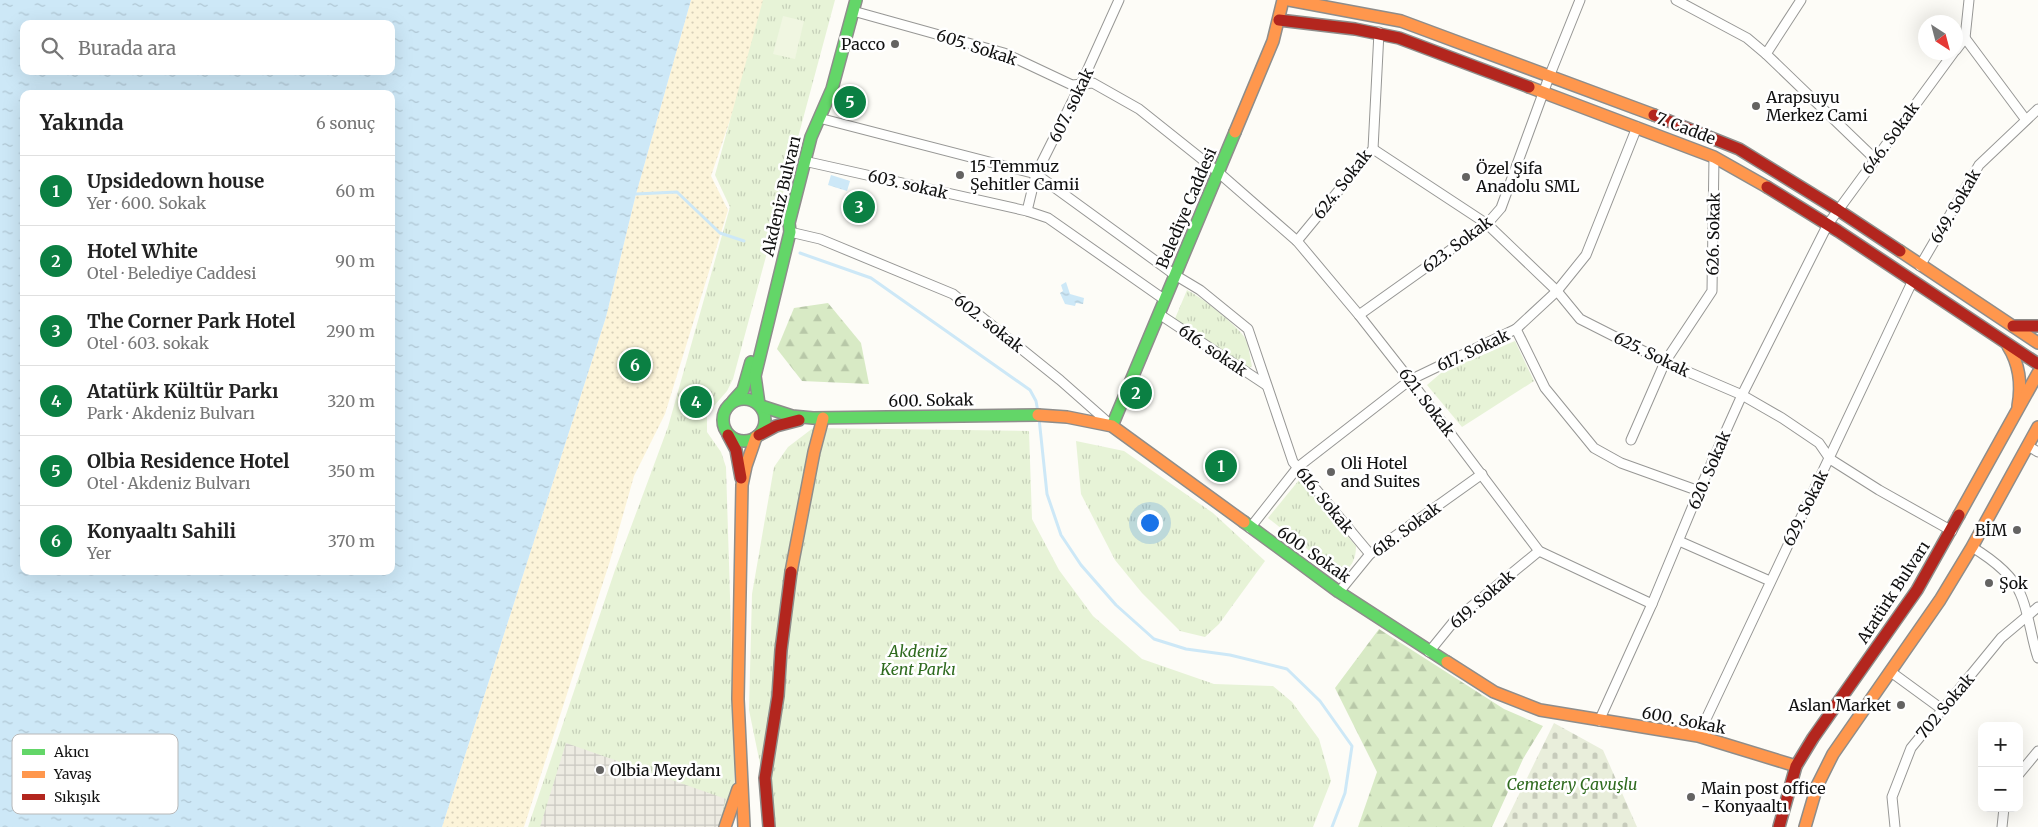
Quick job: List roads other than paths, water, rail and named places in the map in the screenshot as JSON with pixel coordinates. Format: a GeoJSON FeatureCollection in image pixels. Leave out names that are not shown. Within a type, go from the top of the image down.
{"type":"FeatureCollection","features":[{"type":"Feature","properties":{"kind":"main road","name":"Belediye Caddesi"},"geometry":{"type":"LineString","coordinates":[[1112,426],[1273,41],[1283,0]]}},
{"type":"Feature","properties":{"kind":"main road","name":"7. Cadde"},"geometry":{"type":"LineString","coordinates":[[1289,0],[1401,21],[1637,108],[1740,149],[1838,210],[1920,266],[2038,342]]}},
{"type":"Feature","properties":{"kind":"main road","name":"Akdeniz Bulvarı"},"geometry":{"type":"LineString","coordinates":[[760,405],[755,376],[804,161],[819,118],[832,89],[855,6]]}},
{"type":"Feature","properties":{"kind":"main road","name":"7. Cadde"},"geometry":{"type":"LineString","coordinates":[[1279,20],[1329,24],[1378,32],[1400,38],[1637,126],[1714,157],[1750,176],[1828,224],[2038,364]]}},
{"type":"Feature","properties":{"kind":"main road"},"geometry":{"type":"LineString","coordinates":[[744,827],[740,784],[739,731],[742,485],[736,450],[723,425],[723,414],[743,390],[785,230],[790,227]]}},
{"type":"Feature","properties":{"kind":"main road"},"geometry":{"type":"LineString","coordinates":[[2011,326],[2038,326]]}},
{"type":"Feature","properties":{"kind":"main road"},"geometry":{"type":"LineString","coordinates":[[2007,344],[2016,360],[2020,376],[2020,393],[2017,409]]}},
{"type":"Feature","properties":{"kind":"main road","name":"Atatürk Bulvarı"},"geometry":{"type":"LineString","coordinates":[[1779,827],[1796,766],[1813,738],[1917,590],[1952,531],[2038,373]]}},
{"type":"Feature","properties":{"kind":"main road"},"geometry":{"type":"LineString","coordinates":[[733,401],[744,398],[777,413],[818,418]]}},
{"type":"Feature","properties":{"kind":"main road"},"geometry":{"type":"LineString","coordinates":[[742,485],[746,466],[766,421],[760,405]]}},
{"type":"Feature","properties":{"kind":"main road","name":"600. Sokak"},"geometry":{"type":"LineString","coordinates":[[818,418],[1022,414],[1067,417],[1112,426],[1339,592],[1429,652],[1494,692],[1540,710],[1698,736],[1796,766]]}},
{"type":"Feature","properties":{"kind":"main road"},"geometry":{"type":"LineString","coordinates":[[728,435],[745,441],[792,421],[818,418]]}},
{"type":"Feature","properties":{"kind":"main road"},"geometry":{"type":"LineString","coordinates":[[768,827],[765,778],[778,696],[790,570],[814,452],[818,418]]}},
{"type":"Feature","properties":{"kind":"main road"},"geometry":{"type":"LineString","coordinates":[[1805,827],[1817,786],[1833,754],[1940,600],[2033,449],[2038,428]]}},
{"type":"Feature","properties":{"kind":"main road"},"geometry":{"type":"LineString","coordinates":[[726,827],[740,784]]}},
{"type":"Feature","properties":{"kind":"street","name":"607. sokak"},"geometry":{"type":"LineString","coordinates":[[1027,211],[1036,174],[1082,82],[1119,0]]}},
{"type":"Feature","properties":{"kind":"street","name":"623. Sokak"},"geometry":{"type":"LineString","coordinates":[[1359,315],[1487,224],[1501,208],[1549,77],[1580,0]]}},
{"type":"Feature","properties":{"kind":"street"},"geometry":{"type":"LineString","coordinates":[[1676,0],[1747,38],[1875,159]]}},
{"type":"Feature","properties":{"kind":"street"},"geometry":{"type":"LineString","coordinates":[[1766,54],[1801,0]]}},
{"type":"Feature","properties":{"kind":"street"},"geometry":{"type":"LineString","coordinates":[[1969,0],[1965,38],[2026,120]]}},
{"type":"Feature","properties":{"kind":"street","name":"605. Sokak"},"geometry":{"type":"LineString","coordinates":[[855,6],[1004,53],[1072,84],[1082,82],[1093,83],[1139,109],[1218,172]]}},
{"type":"Feature","properties":{"kind":"street","name":"624. Sokak"},"geometry":{"type":"LineString","coordinates":[[1297,241],[1373,149],[1378,32]]}},
{"type":"Feature","properties":{"kind":"street","name":"646. Sokak"},"geometry":{"type":"LineString","coordinates":[[1828,224],[1948,60]]}},
{"type":"Feature","properties":{"kind":"street","name":"649. Sokak"},"geometry":{"type":"LineString","coordinates":[[1920,266],[1979,165],[2038,109]]}},
{"type":"Feature","properties":{"kind":"street"},"geometry":{"type":"LineString","coordinates":[[819,118],[1036,174]]}},
{"type":"Feature","properties":{"kind":"street","name":"617. Sokak"},"geometry":{"type":"LineString","coordinates":[[1250,528],[1298,468],[1410,380],[1516,329],[1557,291],[1586,255],[1637,126]]}},
{"type":"Feature","properties":{"kind":"street","name":"625. Sokak"},"geometry":{"type":"LineString","coordinates":[[1373,149],[1487,224],[1557,291],[1580,319],[1665,362],[1742,395],[1782,418],[1819,443],[1830,459],[1879,490],[1952,531]]}},
{"type":"Feature","properties":{"kind":"street","name":"626. Sokak"},"geometry":{"type":"LineString","coordinates":[[1631,440],[1665,362],[1712,291],[1714,157]]}},
{"type":"Feature","properties":{"kind":"street","name":"603. sokak"},"geometry":{"type":"LineString","coordinates":[[804,161],[1027,211],[1048,218],[1165,300]]}},
{"type":"Feature","properties":{"kind":"street","name":"621. Sokak"},"geometry":{"type":"LineString","coordinates":[[1218,172],[1297,241],[1410,380],[1539,551],[1652,604]]}},
{"type":"Feature","properties":{"kind":"street","name":"616. Sokak"},"geometry":{"type":"LineString","coordinates":[[1036,174],[1175,275],[1200,290],[1248,328],[1293,462],[1370,554]]}},
{"type":"Feature","properties":{"kind":"street","name":"620. Sokak"},"geometry":{"type":"LineString","coordinates":[[1599,721],[1652,604],[1699,491],[1742,395],[1828,224]]}},
{"type":"Feature","properties":{"kind":"street","name":"602. sokak"},"geometry":{"type":"LineString","coordinates":[[790,227],[953,294],[1060,380],[1112,426]]}},
{"type":"Feature","properties":{"kind":"street","name":"629. Sokak"},"geometry":{"type":"LineString","coordinates":[[1698,736],[1913,280]]}},
{"type":"Feature","properties":{"kind":"street","name":"616. sokak"},"geometry":{"type":"LineString","coordinates":[[1159,314],[1266,386]]}},
{"type":"Feature","properties":{"kind":"street"},"geometry":{"type":"LineString","coordinates":[[1516,329],[1545,388],[1594,448],[1621,463],[1699,491]]}},
{"type":"Feature","properties":{"kind":"street","name":"618. Sokak"},"geometry":{"type":"LineString","coordinates":[[1339,592],[1370,554],[1482,474]]}},
{"type":"Feature","properties":{"kind":"street"},"geometry":{"type":"LineString","coordinates":[[1679,541],[1770,581]]}},
{"type":"Feature","properties":{"kind":"street"},"geometry":{"type":"LineString","coordinates":[[1972,547],[1984,554],[2011,579],[2020,593],[2038,658]]}},
{"type":"Feature","properties":{"kind":"street","name":"619. Sokak"},"geometry":{"type":"LineString","coordinates":[[1429,652],[1455,620],[1539,551]]}},
{"type":"Feature","properties":{"kind":"street","name":"702 Sokak"},"geometry":{"type":"LineString","coordinates":[[1896,827],[1892,797],[1910,748],[2001,638],[2038,607]]}},
{"type":"Feature","properties":{"kind":"street"},"geometry":{"type":"LineString","coordinates":[[1891,672],[1943,710]]}},
{"type":"Feature","properties":{"kind":"street"},"geometry":{"type":"LineString","coordinates":[[2023,769],[2038,751]]}},
{"type":"Feature","properties":{"kind":"street"},"geometry":{"type":"LineString","coordinates":[[2002,827],[2004,812]]}},
{"type":"Feature","properties":{"kind":"water"},"geometry":{"type":"Polygon","coordinates":[[[0,0],[691,0],[636,194],[606,317],[442,827],[0,827],[0,0]]]}},
{"type":"Feature","properties":{"kind":"water"},"geometry":{"type":"Polygon","coordinates":[[[831,175],[850,181],[847,191],[828,185],[831,175]]]}},
{"type":"Feature","properties":{"kind":"water"},"geometry":{"type":"Polygon","coordinates":[[[1066,282],[1070,294],[1084,298],[1083,304],[1076,303],[1075,306],[1065,304],[1060,293],[1063,291],[1061,285],[1066,282]]]}},
{"type":"Feature","properties":{"kind":"waterway"},"geometry":{"type":"LineString","coordinates":[[636,194],[677,192],[720,233],[744,241]]}},
{"type":"Feature","properties":{"kind":"waterway"},"geometry":{"type":"LineString","coordinates":[[800,253],[871,278],[1030,390],[1036,401],[1038,412]]}},
{"type":"Feature","properties":{"kind":"waterway"},"geometry":{"type":"LineString","coordinates":[[1039,418],[1047,494],[1061,535],[1081,565],[1116,605],[1154,639],[1186,649],[1230,655],[1287,669],[1320,701],[1352,746],[1345,793],[1332,827]]}},
{"type":"Feature","properties":{"kind":"place","name":"Pacco"},"geometry":{"type":"Point","coordinates":[895,44]}},
{"type":"Feature","properties":{"kind":"place","name":"Olbia Residence Hotel"},"geometry":{"type":"Point","coordinates":[850,102]}},
{"type":"Feature","properties":{"kind":"place","name":"Arapsuyu Merkez Cami"},"geometry":{"type":"Point","coordinates":[1756,106]}},
{"type":"Feature","properties":{"kind":"place","name":"15 Temmuz Şehitler Camii"},"geometry":{"type":"Point","coordinates":[960,175]}},
{"type":"Feature","properties":{"kind":"place","name":"Özel Şifa Anadolu SML"},"geometry":{"type":"Point","coordinates":[1466,177]}},
{"type":"Feature","properties":{"kind":"place","name":"The Corner Park Hotel"},"geometry":{"type":"Point","coordinates":[859,207]}},
{"type":"Feature","properties":{"kind":"place","name":"Konyaaltı Sahili"},"geometry":{"type":"Point","coordinates":[635,365]}},
{"type":"Feature","properties":{"kind":"place","name":"Hotel White"},"geometry":{"type":"Point","coordinates":[1136,393]}},
{"type":"Feature","properties":{"kind":"place","name":"Atatürk Kültür Parkı"},"geometry":{"type":"Point","coordinates":[696,402]}},
{"type":"Feature","properties":{"kind":"place","name":"Upsidedown house"},"geometry":{"type":"Point","coordinates":[1221,466]}},
{"type":"Feature","properties":{"kind":"place","name":"Oli Hotel and Suites"},"geometry":{"type":"Point","coordinates":[1331,472]}},
{"type":"Feature","properties":{"kind":"place","name":"BİM"},"geometry":{"type":"Point","coordinates":[2017,530]}},
{"type":"Feature","properties":{"kind":"place","name":"Şok"},"geometry":{"type":"Point","coordinates":[1989,583]}},
{"type":"Feature","properties":{"kind":"place","name":"Aslan Market"},"geometry":{"type":"Point","coordinates":[1901,705]}},
{"type":"Feature","properties":{"kind":"place","name":"Olbia Meydanı"},"geometry":{"type":"Point","coordinates":[600,770]}},
{"type":"Feature","properties":{"kind":"place","name":"Main post office - Konyaaltı"},"geometry":{"type":"Point","coordinates":[1691,797]}},
{"type":"Feature","properties":{"kind":"park label","name":"Akdeniz Kent Parkı"},"geometry":{"type":"Point","coordinates":[918,660]}},
{"type":"Feature","properties":{"kind":"park label","name":"Cemetery Çavuşlu"},"geometry":{"type":"Point","coordinates":[1572,784]}}]}
